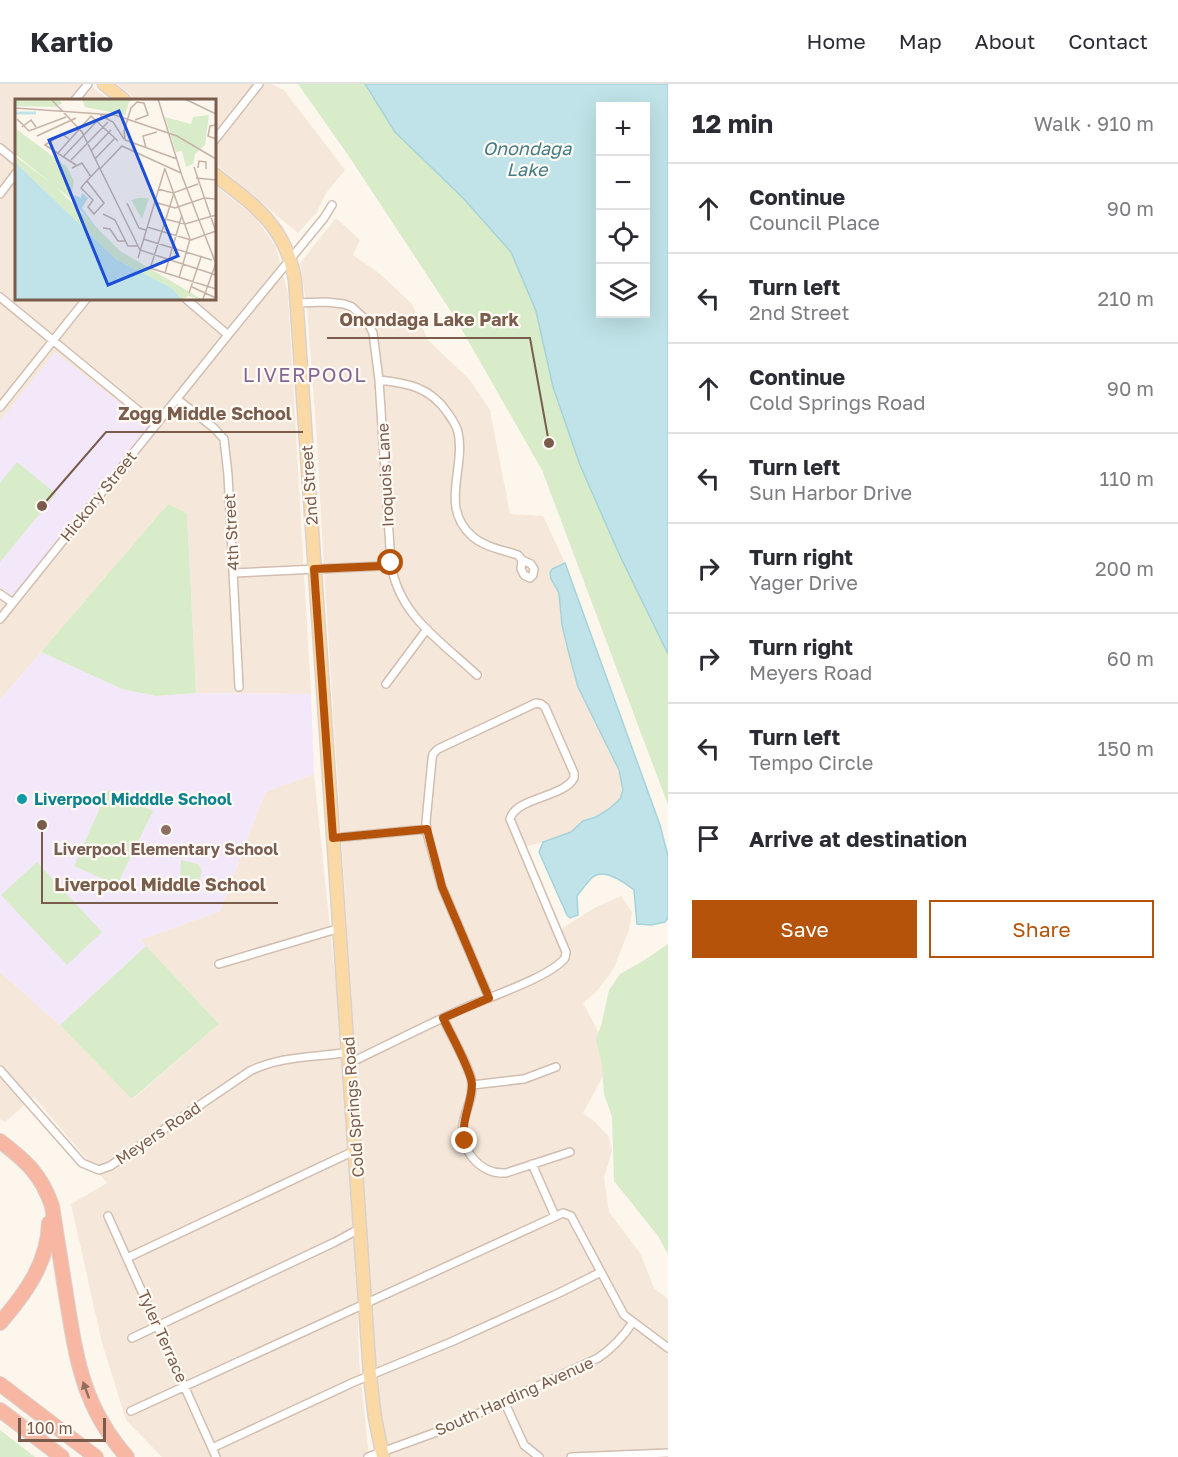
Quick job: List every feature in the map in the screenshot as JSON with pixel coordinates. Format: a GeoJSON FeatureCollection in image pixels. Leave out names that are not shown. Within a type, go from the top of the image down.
{"type":"FeatureCollection","features":[{"type":"Feature","properties":{"kind":"highway"},"geometry":{"type":"LineString","coordinates":[[0,1141],[35,1171],[46,1188],[52,1206],[77,1362],[96,1413],[112,1439],[127,1457]]}},
{"type":"Feature","properties":{"kind":"highway"},"geometry":{"type":"LineString","coordinates":[[0,1146],[27,1169],[36,1180],[47,1203],[49,1219],[49,1235],[41,1263],[29,1286],[0,1323]]}},
{"type":"Feature","properties":{"kind":"highway"},"geometry":{"type":"LineString","coordinates":[[0,1330],[34,1287],[53,1242],[54,1223]]}},
{"type":"Feature","properties":{"kind":"highway"},"geometry":{"type":"LineString","coordinates":[[0,1384],[96,1457]]}},
{"type":"Feature","properties":{"kind":"highway"},"geometry":{"type":"LineString","coordinates":[[0,1410],[62,1457]]}},
{"type":"Feature","properties":{"kind":"main road"},"geometry":{"type":"LineString","coordinates":[[104,84],[123,99]]}},
{"type":"Feature","properties":{"kind":"main road","name":"2nd Street"},"geometry":{"type":"LineString","coordinates":[[216,176],[259,209],[271,222],[290,258],[295,280],[327,756]]}},
{"type":"Feature","properties":{"kind":"main road","name":"Cold Springs Road"},"geometry":{"type":"LineString","coordinates":[[327,756],[350,1057],[370,1376],[381,1455]]}},
{"type":"Feature","properties":{"kind":"street"},"geometry":{"type":"LineString","coordinates":[[76,99],[88,84]]}},
{"type":"Feature","properties":{"kind":"street"},"geometry":{"type":"LineString","coordinates":[[216,139],[260,84]]}},
{"type":"Feature","properties":{"kind":"street"},"geometry":{"type":"LineString","coordinates":[[0,148],[15,160]]}},
{"type":"Feature","properties":{"kind":"street"},"geometry":{"type":"LineString","coordinates":[[0,194],[15,174]]}},
{"type":"Feature","properties":{"kind":"street","name":"Hickory Street"},"geometry":{"type":"LineString","coordinates":[[0,619],[324,218],[332,205]]}},
{"type":"Feature","properties":{"kind":"street"},"geometry":{"type":"LineString","coordinates":[[0,297],[156,425]]}},
{"type":"Feature","properties":{"kind":"street"},"geometry":{"type":"LineString","coordinates":[[0,407],[85,300]]}},
{"type":"Feature","properties":{"kind":"street"},"geometry":{"type":"LineString","coordinates":[[187,300],[228,335]]}},
{"type":"Feature","properties":{"kind":"street","name":"Iroquois Lane"},"geometry":{"type":"LineString","coordinates":[[296,303],[344,304],[358,311],[367,321],[373,333],[379,380],[391,563],[398,593],[410,611],[427,629],[477,675]]}},
{"type":"Feature","properties":{"kind":"street"},"geometry":{"type":"LineString","coordinates":[[379,380],[404,383],[423,389],[441,404],[458,431],[459,447],[454,502],[459,518],[471,535],[480,542],[518,555],[522,560]]}},
{"type":"Feature","properties":{"kind":"street","name":"4th Street"},"geometry":{"type":"LineString","coordinates":[[177,399],[214,428],[224,439],[234,573],[239,687]]}},
{"type":"Feature","properties":{"kind":"street"},"geometry":{"type":"LineString","coordinates":[[234,573],[381,566],[391,563]]}},
{"type":"Feature","properties":{"kind":"street"},"geometry":{"type":"LineString","coordinates":[[0,594],[13,603]]}},
{"type":"Feature","properties":{"kind":"street"},"geometry":{"type":"LineString","coordinates":[[386,684],[427,629]]}},
{"type":"Feature","properties":{"kind":"street","name":"Meyers Road"},"geometry":{"type":"LineString","coordinates":[[0,1070],[82,1163],[99,1170],[110,1166],[250,1071],[268,1062],[290,1058],[350,1057],[550,970],[565,958],[566,952],[510,819],[514,810],[566,786],[574,778],[574,773],[545,707],[536,703],[438,749],[433,754],[427,829]]}},
{"type":"Feature","properties":{"kind":"street"},"geometry":{"type":"LineString","coordinates":[[333,838],[427,829],[442,887],[489,998]]}},
{"type":"Feature","properties":{"kind":"street"},"geometry":{"type":"LineString","coordinates":[[219,964],[340,928]]}},
{"type":"Feature","properties":{"kind":"street"},"geometry":{"type":"LineString","coordinates":[[443,1018],[472,1085],[463,1132],[465,1141],[478,1164],[485,1170],[496,1174],[506,1173],[570,1152]]}},
{"type":"Feature","properties":{"kind":"street"},"geometry":{"type":"LineString","coordinates":[[472,1085],[524,1079],[556,1067]]}},
{"type":"Feature","properties":{"kind":"street"},"geometry":{"type":"LineString","coordinates":[[127,1258],[356,1150]]}},
{"type":"Feature","properties":{"kind":"street"},"geometry":{"type":"LineString","coordinates":[[532,1164],[555,1216]]}},
{"type":"Feature","properties":{"kind":"street"},"geometry":{"type":"LineString","coordinates":[[131,1411],[563,1213],[571,1216],[624,1315],[668,1348]]}},
{"type":"Feature","properties":{"kind":"street","name":"Tyler Terrace"},"geometry":{"type":"LineString","coordinates":[[108,1216],[216,1457]]}},
{"type":"Feature","properties":{"kind":"street"},"geometry":{"type":"LineString","coordinates":[[132,1338],[361,1228]]}},
{"type":"Feature","properties":{"kind":"street"},"geometry":{"type":"LineString","coordinates":[[212,1448],[548,1298],[601,1272]]}},
{"type":"Feature","properties":{"kind":"street","name":"South Harding Avenue"},"geometry":{"type":"LineString","coordinates":[[368,1457],[381,1455],[445,1429],[604,1354],[622,1339],[633,1322]]}},
{"type":"Feature","properties":{"kind":"street"},"geometry":{"type":"LineString","coordinates":[[504,1401],[524,1445],[538,1457]]}},
{"type":"Feature","properties":{"kind":"street"},"geometry":{"type":"LineString","coordinates":[[571,1457],[668,1453]]}},
{"type":"Feature","properties":{"kind":"shaded area"},"geometry":{"type":"Polygon","coordinates":[[[0,84],[89,84],[108,99],[15,99],[15,300],[216,300],[216,186],[255,217],[276,247],[288,294],[311,694],[196,693],[187,513],[168,504],[0,700],[0,84]]]}},
{"type":"Feature","properties":{"kind":"shaded area"},"geometry":{"type":"Polygon","coordinates":[[[117,84],[271,84],[284,90],[345,170],[326,193],[317,212],[298,233],[216,165],[216,99],[136,99],[117,84]]]}},
{"type":"Feature","properties":{"kind":"shaded area"},"geometry":{"type":"Polygon","coordinates":[[[336,218],[360,240],[353,255],[379,273],[412,304],[428,340],[470,380],[490,410],[510,514],[543,516],[565,563],[552,569],[551,580],[559,593],[562,625],[568,650],[578,687],[619,770],[623,790],[620,799],[609,809],[596,817],[583,821],[571,832],[517,849],[555,933],[594,908],[621,896],[632,912],[629,930],[613,970],[596,992],[583,1003],[607,1048],[608,1060],[601,1080],[583,1113],[609,1137],[612,1151],[604,1178],[609,1212],[640,1253],[654,1288],[668,1299],[668,1457],[389,1457],[378,1410],[316,427],[307,310],[300,263],[336,218]]]}},
{"type":"Feature","properties":{"kind":"shaded area"},"geometry":{"type":"Polygon","coordinates":[[[55,352],[149,426],[12,596],[0,587],[0,421],[55,352]]]}},
{"type":"Feature","properties":{"kind":"shaded area"},"geometry":{"type":"Polygon","coordinates":[[[41,652],[122,689],[156,696],[196,693],[311,694],[314,774],[265,792],[220,911],[140,940],[146,946],[60,1025],[0,972],[0,700],[41,652]]]}},
{"type":"Feature","properties":{"kind":"shaded area"},"geometry":{"type":"Polygon","coordinates":[[[314,774],[344,1062],[356,1241],[359,1360],[369,1457],[162,1457],[126,1420],[102,1343],[71,1204],[107,1183],[34,1097],[5,1122],[0,1119],[0,972],[60,1025],[133,1099],[219,1024],[140,940],[220,911],[265,792],[314,774]]]}},
{"type":"Feature","properties":{"kind":"green space"},"geometry":{"type":"Polygon","coordinates":[[[298,84],[365,84],[369,93],[423,160],[464,199],[511,252],[536,311],[553,387],[580,465],[620,556],[668,654],[668,805],[542,470],[454,316],[348,155],[298,84]]]}},
{"type":"Feature","properties":{"kind":"green space"},"geometry":{"type":"Polygon","coordinates":[[[17,462],[56,494],[0,562],[0,483],[17,462]]]}},
{"type":"Feature","properties":{"kind":"green space"},"geometry":{"type":"Polygon","coordinates":[[[168,504],[187,513],[196,693],[156,696],[122,689],[41,652],[168,504]]]}},
{"type":"Feature","properties":{"kind":"green space"},"geometry":{"type":"Polygon","coordinates":[[[108,790],[153,811],[117,885],[74,866],[108,790]]]}},
{"type":"Feature","properties":{"kind":"green space"},"geometry":{"type":"Polygon","coordinates":[[[181,860],[198,864],[202,871],[198,886],[180,885],[181,860]]]}},
{"type":"Feature","properties":{"kind":"green space"},"geometry":{"type":"Polygon","coordinates":[[[37,862],[102,932],[67,965],[1,895],[37,862]]]}},
{"type":"Feature","properties":{"kind":"green space"},"geometry":{"type":"Polygon","coordinates":[[[668,944],[668,1254],[658,1236],[614,1181],[612,1117],[604,1094],[602,1065],[596,1040],[609,990],[620,974],[668,944]]]}},
{"type":"Feature","properties":{"kind":"green space"},"geometry":{"type":"Polygon","coordinates":[[[146,946],[219,1024],[132,1099],[60,1025],[146,946]]]}},
{"type":"Feature","properties":{"kind":"green space"},"geometry":{"type":"Polygon","coordinates":[[[0,1430],[35,1457],[0,1457],[0,1430]]]}},
{"type":"Feature","properties":{"kind":"water","name":"Onondaga Lake"},"geometry":{"type":"Polygon","coordinates":[[[365,84],[668,84],[668,654],[620,556],[580,465],[553,387],[536,311],[511,252],[464,199],[395,132],[365,84]]]}},
{"type":"Feature","properties":{"kind":"water"},"geometry":{"type":"Polygon","coordinates":[[[565,563],[660,825],[668,856],[668,918],[665,922],[651,925],[637,924],[634,890],[603,874],[593,877],[577,896],[578,915],[570,918],[539,852],[543,842],[571,832],[583,821],[596,817],[609,809],[620,799],[623,790],[619,770],[578,687],[568,650],[562,625],[559,593],[550,573],[552,569],[565,563]]]}},
{"type":"Feature","properties":{"kind":"place","name":"Onondaga Lake Park"},"geometry":{"type":"Point","coordinates":[549,443]}},
{"type":"Feature","properties":{"kind":"place","name":"Zogg Middle School"},"geometry":{"type":"Point","coordinates":[42,506]}},
{"type":"Feature","properties":{"kind":"place","name":"Liverpool Midddle School"},"geometry":{"type":"Point","coordinates":[22,799]}},
{"type":"Feature","properties":{"kind":"place","name":"Liverpool Middle School"},"geometry":{"type":"Point","coordinates":[42,825]}},
{"type":"Feature","properties":{"kind":"place","name":"Liverpool Elementary School"},"geometry":{"type":"Point","coordinates":[166,830]}},
{"type":"Feature","properties":{"kind":"district","name":"LIVERPOOL"},"geometry":{"type":"Point","coordinates":[305,374]}},
{"type":"Feature","properties":{"kind":"route"},"geometry":{"type":"LineString","coordinates":[[391,563],[381,566],[314,569],[333,838],[427,829],[442,887],[489,998],[443,1018],[472,1085],[463,1124],[465,1141]]}}]}
